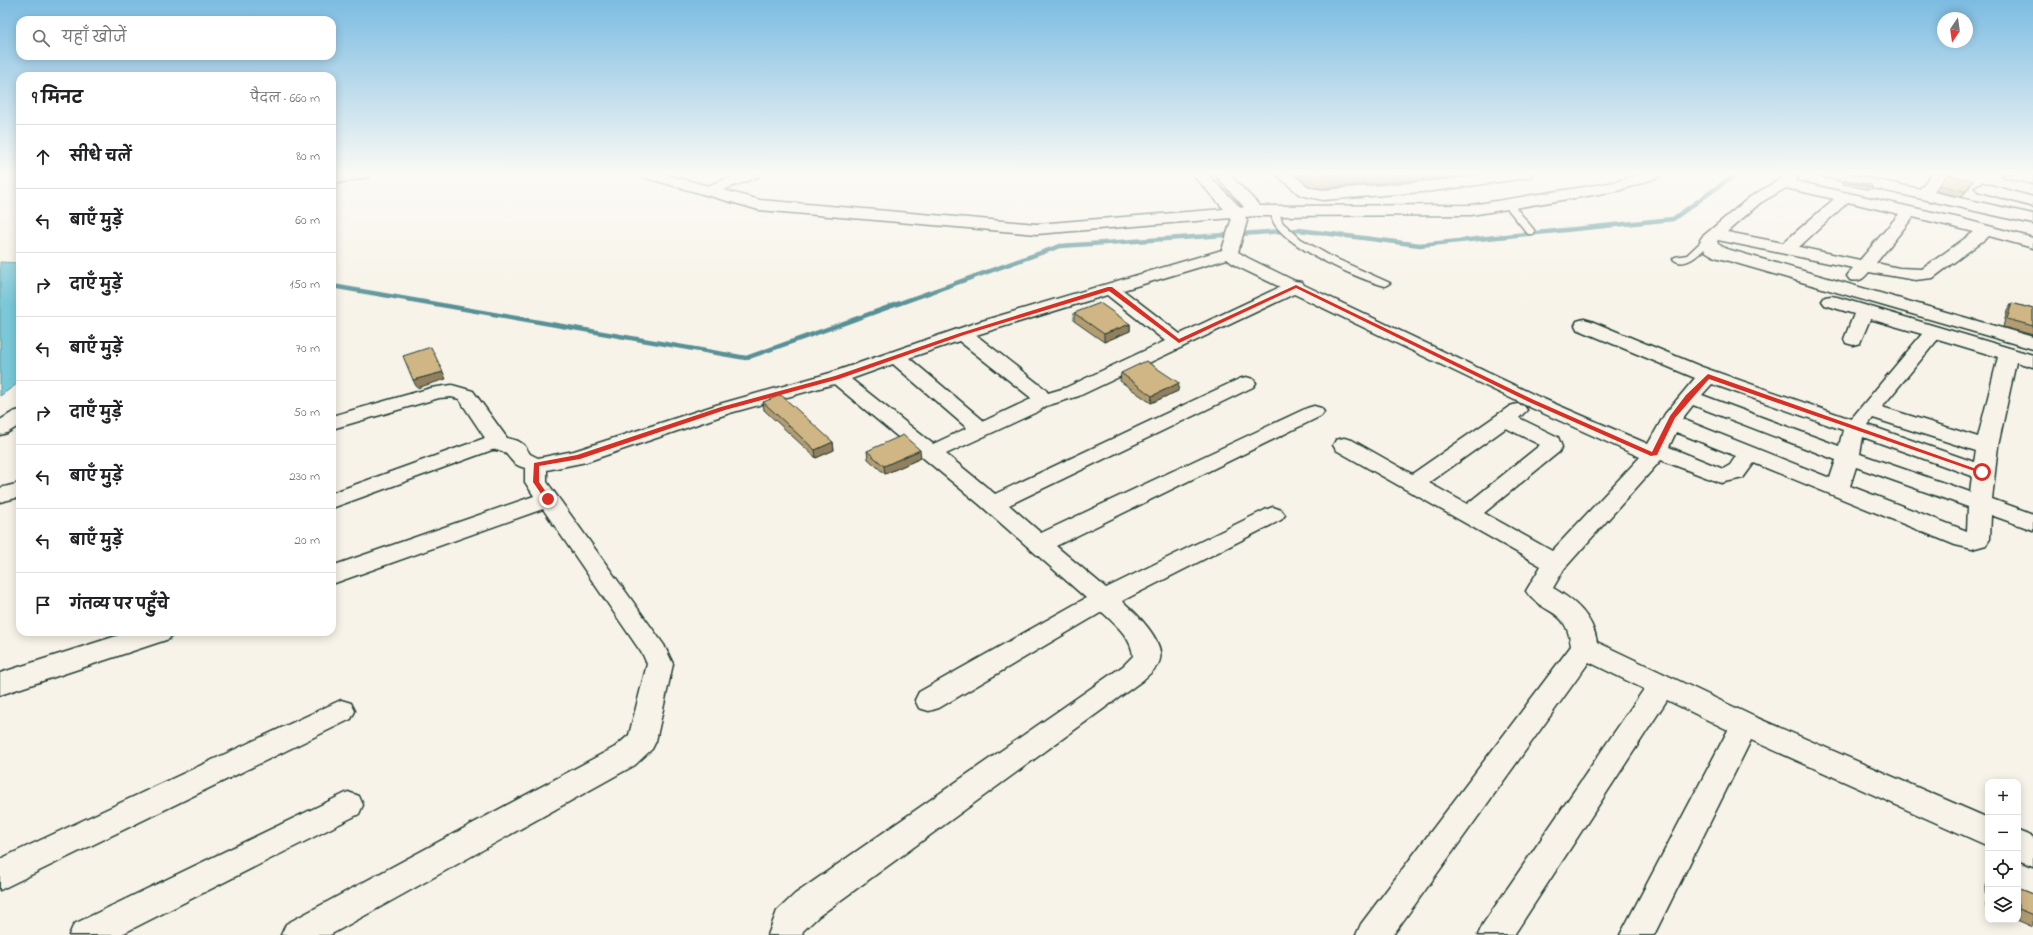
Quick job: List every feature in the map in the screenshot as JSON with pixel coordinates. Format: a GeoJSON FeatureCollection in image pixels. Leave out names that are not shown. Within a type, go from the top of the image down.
{"type":"FeatureCollection","features":[{"type":"Feature","properties":{"kind":"street"},"geometry":{"type":"LineString","coordinates":[[898,218],[1037,229],[1227,218]]}},
{"type":"Feature","properties":{"kind":"street"},"geometry":{"type":"LineString","coordinates":[[1231,249],[1237,218]]}},
{"type":"Feature","properties":{"kind":"street"},"geometry":{"type":"LineString","coordinates":[[1734,218],[1711,237],[1711,247],[1722,253],[2033,343]]}},
{"type":"Feature","properties":{"kind":"street"},"geometry":{"type":"LineString","coordinates":[[1787,249],[1822,218]]}},
{"type":"Feature","properties":{"kind":"street"},"geometry":{"type":"LineString","coordinates":[[1847,288],[1863,266],[1904,218]]}},
{"type":"Feature","properties":{"kind":"street"},"geometry":{"type":"LineString","coordinates":[[1932,218],[2033,243]]}},
{"type":"Feature","properties":{"kind":"street"},"geometry":{"type":"LineString","coordinates":[[1711,237],[1787,249],[1863,266],[1910,274],[1927,274],[1986,231]]}},
{"type":"Feature","properties":{"kind":"street"},"geometry":{"type":"LineString","coordinates":[[1231,249],[1242,262],[1296,286],[1532,401],[1655,453],[1721,476],[1730,476],[1737,473],[1748,453]]}},
{"type":"Feature","properties":{"kind":"street"},"geometry":{"type":"LineString","coordinates":[[336,500],[476,448],[499,443],[510,446],[516,450],[522,459],[536,464],[578,457],[723,409],[837,377],[962,334],[1110,289],[1231,249]]}},
{"type":"Feature","properties":{"kind":"street"},"geometry":{"type":"LineString","coordinates":[[931,453],[1039,402],[1072,392],[1296,286]]}},
{"type":"Feature","properties":{"kind":"street"},"geometry":{"type":"LineString","coordinates":[[1110,289],[1179,342]]}},
{"type":"Feature","properties":{"kind":"street"},"geometry":{"type":"LineString","coordinates":[[1831,301],[1934,332],[2006,360],[2033,374]]}},
{"type":"Feature","properties":{"kind":"street"},"geometry":{"type":"LineString","coordinates":[[1853,339],[1864,311]]}},
{"type":"Feature","properties":{"kind":"street"},"geometry":{"type":"LineString","coordinates":[[1584,325],[1708,376],[1982,472]]}},
{"type":"Feature","properties":{"kind":"street"},"geometry":{"type":"LineString","coordinates":[[1838,489],[1848,456],[1854,428],[1934,332]]}},
{"type":"Feature","properties":{"kind":"street"},"geometry":{"type":"LineString","coordinates":[[962,334],[1038,393],[1040,398],[1039,402]]}},
{"type":"Feature","properties":{"kind":"street"},"geometry":{"type":"LineString","coordinates":[[896,357],[982,430]]}},
{"type":"Feature","properties":{"kind":"street"},"geometry":{"type":"LineString","coordinates":[[2006,360],[2033,361]]}},
{"type":"Feature","properties":{"kind":"street"},"geometry":{"type":"LineString","coordinates":[[1670,422],[1963,539],[1972,541],[1978,540],[1982,472],[2006,360]]}},
{"type":"Feature","properties":{"kind":"street"},"geometry":{"type":"LineString","coordinates":[[1373,935],[1584,648],[1584,634],[1577,620],[1555,601],[1539,591],[1540,585],[1555,563],[1655,453],[1670,422],[1689,397],[1708,376]]}},
{"type":"Feature","properties":{"kind":"street"},"geometry":{"type":"LineString","coordinates":[[785,935],[789,922],[807,905],[1134,673],[1146,659],[1146,646],[1127,620],[992,504],[837,377]]}},
{"type":"Feature","properties":{"kind":"street"},"geometry":{"type":"LineString","coordinates":[[992,504],[1246,383]]}},
{"type":"Feature","properties":{"kind":"street"},"geometry":{"type":"LineString","coordinates":[[336,422],[438,392],[452,391],[466,395],[499,443]]}},
{"type":"Feature","properties":{"kind":"street"},"geometry":{"type":"LineString","coordinates":[[1689,397],[2033,522]]}},
{"type":"Feature","properties":{"kind":"street"},"geometry":{"type":"LineString","coordinates":[[1412,484],[1532,401]]}},
{"type":"Feature","properties":{"kind":"street"},"geometry":{"type":"LineString","coordinates":[[1869,410],[1987,448]]}},
{"type":"Feature","properties":{"kind":"street"},"geometry":{"type":"LineString","coordinates":[[1039,544],[1314,412]]}},
{"type":"Feature","properties":{"kind":"street"},"geometry":{"type":"LineString","coordinates":[[0,429],[16,419]]}},
{"type":"Feature","properties":{"kind":"street"},"geometry":{"type":"LineString","coordinates":[[1468,514],[1551,447],[1550,442],[1504,419]]}},
{"type":"Feature","properties":{"kind":"street"},"geometry":{"type":"LineString","coordinates":[[1344,445],[1555,563]]}},
{"type":"Feature","properties":{"kind":"street"},"geometry":{"type":"LineString","coordinates":[[298,935],[624,756],[642,741],[660,664],[655,652],[536,482],[536,464]]}},
{"type":"Feature","properties":{"kind":"street"},"geometry":{"type":"LineString","coordinates":[[0,495],[16,491]]}},
{"type":"Feature","properties":{"kind":"street"},"geometry":{"type":"LineString","coordinates":[[336,574],[548,499]]}},
{"type":"Feature","properties":{"kind":"street"},"geometry":{"type":"LineString","coordinates":[[929,700],[1103,600],[1273,514]]}},
{"type":"Feature","properties":{"kind":"street"},"geometry":{"type":"LineString","coordinates":[[0,684],[148,636]]}},
{"type":"Feature","properties":{"kind":"street"},"geometry":{"type":"LineString","coordinates":[[1584,648],[1745,725],[1985,831]]}},
{"type":"Feature","properties":{"kind":"street"},"geometry":{"type":"LineString","coordinates":[[1495,935],[1662,685]]}},
{"type":"Feature","properties":{"kind":"street"},"geometry":{"type":"LineString","coordinates":[[0,875],[341,711]]}},
{"type":"Feature","properties":{"kind":"street"},"geometry":{"type":"LineString","coordinates":[[1637,935],[1745,725]]}},
{"type":"Feature","properties":{"kind":"street"},"geometry":{"type":"LineString","coordinates":[[86,935],[348,805]]}},
{"type":"Feature","properties":{"kind":"street"},"geometry":{"type":"LineString","coordinates":[[2021,846],[2033,852]]}},
{"type":"Feature","properties":{"kind":"lane"},"geometry":{"type":"LineString","coordinates":[[1276,218],[1290,237],[1321,254],[1385,283]]}},
{"type":"Feature","properties":{"kind":"lane"},"geometry":{"type":"LineString","coordinates":[[1519,218],[1531,232]]}},
{"type":"Feature","properties":{"kind":"lane"},"geometry":{"type":"LineString","coordinates":[[1678,259],[1690,258],[1711,237]]}},
{"type":"Feature","properties":{"kind":"water"},"geometry":{"type":"Polygon","coordinates":[[[0,262],[16,263],[16,385],[0,396],[0,262]]]}},
{"type":"Feature","properties":{"kind":"building"},"geometry":{"type":"Polygon","coordinates":[[[1100,303],[1130,324],[1104,334],[1074,313],[1100,303]]]}},
{"type":"Feature","properties":{"kind":"building"},"geometry":{"type":"Polygon","coordinates":[[[2012,303],[2033,309],[2033,326],[2007,319],[2012,303]]]}},
{"type":"Feature","properties":{"kind":"building"},"geometry":{"type":"Polygon","coordinates":[[[431,347],[443,372],[413,380],[403,356],[431,347]]]}},
{"type":"Feature","properties":{"kind":"building"},"geometry":{"type":"Polygon","coordinates":[[[1146,361],[1179,383],[1152,396],[1121,373],[1146,361]]]}},
{"type":"Feature","properties":{"kind":"building"},"geometry":{"type":"Polygon","coordinates":[[[781,395],[833,442],[815,450],[763,402],[781,395]]]}},
{"type":"Feature","properties":{"kind":"building"},"geometry":{"type":"Polygon","coordinates":[[[903,435],[920,450],[884,466],[867,451],[903,435]]]}},
{"type":"Feature","properties":{"kind":"building"},"geometry":{"type":"Polygon","coordinates":[[[2021,889],[2033,894],[2033,915],[2021,910],[2021,889]]]}},
{"type":"Feature","properties":{"kind":"waterway"},"geometry":{"type":"LineString","coordinates":[[336,287],[746,358],[1060,246],[1299,230],[1420,245],[1675,218]]}},
{"type":"Feature","properties":{"kind":"route"},"geometry":{"type":"LineString","coordinates":[[548,499],[536,482],[536,464],[558,462],[578,457],[723,409],[837,377],[982,327],[1110,289],[1179,342],[1296,286],[1532,401],[1654,455],[1672,418],[1708,376],[1932,456],[1982,472]]}}]}
